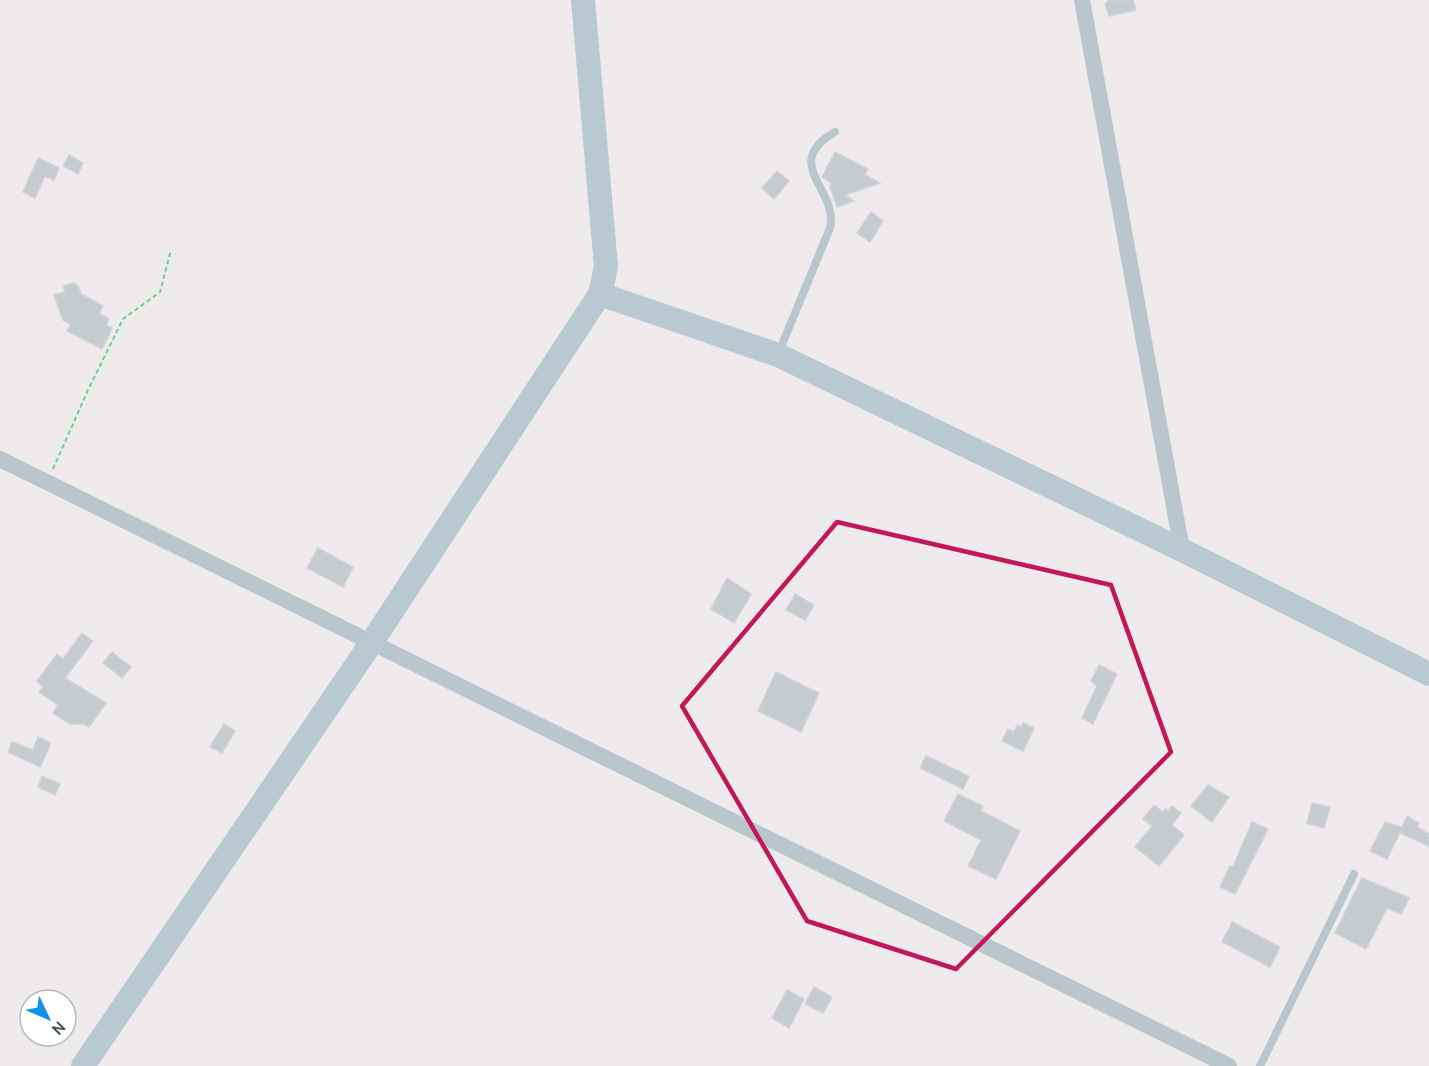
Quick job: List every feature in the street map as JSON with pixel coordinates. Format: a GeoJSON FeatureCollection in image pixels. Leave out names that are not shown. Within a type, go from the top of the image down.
{"type":"FeatureCollection","features":[{"type":"Feature","properties":{"kind":"street"},"geometry":{"type":"LineString","coordinates":[[82,1066],[372,642],[600,294],[606,267],[583,0]]}},
{"type":"Feature","properties":{"kind":"street"},"geometry":{"type":"LineString","coordinates":[[1082,0],[1182,550]]}},
{"type":"Feature","properties":{"kind":"street"},"geometry":{"type":"LineString","coordinates":[[600,294],[778,356],[1182,550],[1429,674]]}},
{"type":"Feature","properties":{"kind":"street"},"geometry":{"type":"LineString","coordinates":[[0,459],[1228,1066]]}},
{"type":"Feature","properties":{"kind":"lane"},"geometry":{"type":"LineString","coordinates":[[778,356],[830,228],[831,217],[814,172],[812,154],[817,143],[835,132]]}},
{"type":"Feature","properties":{"kind":"lane"},"geometry":{"type":"LineString","coordinates":[[1260,1066],[1354,874]]}},
{"type":"Feature","properties":{"kind":"path"},"geometry":{"type":"LineString","coordinates":[[48,482],[88,390],[123,319],[160,292],[171,250]]}},
{"type":"Feature","properties":{"kind":"highlighted area"},"geometry":{"type":"Polygon","coordinates":[[[837,522],[1111,585],[1171,752],[956,969],[807,921],[682,706],[837,522]]]}},
{"type":"Feature","properties":{"kind":"building"},"geometry":{"type":"Polygon","coordinates":[[[1109,0],[1133,0],[1136,10],[1109,16],[1105,4],[1109,0]]]}},
{"type":"Feature","properties":{"kind":"building"},"geometry":{"type":"Polygon","coordinates":[[[835,152],[868,169],[865,175],[880,183],[845,195],[854,201],[837,207],[830,186],[832,184],[822,177],[835,152]]]}},
{"type":"Feature","properties":{"kind":"building"},"geometry":{"type":"Polygon","coordinates":[[[69,155],[83,163],[78,174],[63,166],[69,155]]]}},
{"type":"Feature","properties":{"kind":"building"},"geometry":{"type":"Polygon","coordinates":[[[38,158],[59,168],[54,180],[45,176],[35,198],[23,192],[38,158]]]}},
{"type":"Feature","properties":{"kind":"building"},"geometry":{"type":"Polygon","coordinates":[[[777,171],[789,181],[774,199],[762,188],[777,171]]]}},
{"type":"Feature","properties":{"kind":"building"},"geometry":{"type":"Polygon","coordinates":[[[871,212],[883,221],[870,242],[857,233],[871,212]]]}},
{"type":"Feature","properties":{"kind":"building"},"geometry":{"type":"Polygon","coordinates":[[[73,283],[78,286],[81,294],[103,306],[99,313],[109,319],[106,325],[112,328],[102,349],[67,331],[71,324],[63,320],[54,295],[65,292],[63,286],[73,283]]]}},
{"type":"Feature","properties":{"kind":"building"},"geometry":{"type":"Polygon","coordinates":[[[318,548],[353,567],[343,587],[307,568],[318,548]]]}},
{"type":"Feature","properties":{"kind":"building"},"geometry":{"type":"Polygon","coordinates":[[[727,578],[751,594],[734,623],[711,609],[727,578]]]}},
{"type":"Feature","properties":{"kind":"building"},"geometry":{"type":"Polygon","coordinates":[[[795,594],[814,605],[805,620],[786,610],[795,594]]]}},
{"type":"Feature","properties":{"kind":"building"},"geometry":{"type":"Polygon","coordinates":[[[82,633],[93,641],[65,678],[106,703],[89,727],[83,724],[70,724],[53,713],[58,705],[39,692],[43,687],[37,681],[57,654],[63,659],[82,633]]]}},
{"type":"Feature","properties":{"kind":"building"},"geometry":{"type":"Polygon","coordinates":[[[112,652],[131,667],[122,678],[103,663],[112,652]]]}},
{"type":"Feature","properties":{"kind":"building"},"geometry":{"type":"Polygon","coordinates":[[[1099,665],[1117,674],[1093,724],[1082,718],[1097,686],[1091,681],[1099,665]]]}},
{"type":"Feature","properties":{"kind":"building"},"geometry":{"type":"Polygon","coordinates":[[[776,672],[819,693],[801,732],[758,711],[776,672]]]}},
{"type":"Feature","properties":{"kind":"building"},"geometry":{"type":"Polygon","coordinates":[[[1023,723],[1034,728],[1023,751],[1002,741],[1008,729],[1014,732],[1017,725],[1021,727],[1023,723]]]}},
{"type":"Feature","properties":{"kind":"building"},"geometry":{"type":"Polygon","coordinates":[[[224,724],[235,731],[222,753],[210,747],[224,724]]]}},
{"type":"Feature","properties":{"kind":"building"},"geometry":{"type":"Polygon","coordinates":[[[38,737],[51,743],[40,767],[8,752],[12,742],[33,750],[38,737]]]}},
{"type":"Feature","properties":{"kind":"building"},"geometry":{"type":"Polygon","coordinates":[[[926,756],[969,776],[963,789],[920,768],[926,756]]]}},
{"type":"Feature","properties":{"kind":"building"},"geometry":{"type":"Polygon","coordinates":[[[42,776],[60,784],[55,795],[38,787],[42,776]]]}},
{"type":"Feature","properties":{"kind":"building"},"geometry":{"type":"Polygon","coordinates":[[[1208,785],[1229,797],[1212,822],[1191,806],[1208,785]]]}},
{"type":"Feature","properties":{"kind":"building"},"geometry":{"type":"Polygon","coordinates":[[[958,794],[983,806],[981,811],[1020,831],[996,879],[968,866],[981,840],[944,821],[958,794]]]}},
{"type":"Feature","properties":{"kind":"building"},"geometry":{"type":"Polygon","coordinates":[[[1312,803],[1330,807],[1324,828],[1307,823],[1312,803]]]}},
{"type":"Feature","properties":{"kind":"building"},"geometry":{"type":"Polygon","coordinates":[[[1154,805],[1163,812],[1165,809],[1168,811],[1172,806],[1181,813],[1172,825],[1184,835],[1159,866],[1135,847],[1152,826],[1143,819],[1154,805]]]}},
{"type":"Feature","properties":{"kind":"building"},"geometry":{"type":"Polygon","coordinates":[[[1407,816],[1419,823],[1417,827],[1429,834],[1429,846],[1400,833],[1402,828],[1387,859],[1370,851],[1385,822],[1402,827],[1407,816]]]}},
{"type":"Feature","properties":{"kind":"building"},"geometry":{"type":"Polygon","coordinates":[[[1252,822],[1268,829],[1235,894],[1220,887],[1230,866],[1233,867],[1252,822]]]}},
{"type":"Feature","properties":{"kind":"building"},"geometry":{"type":"Polygon","coordinates":[[[1362,878],[1409,898],[1401,914],[1387,908],[1366,949],[1335,933],[1362,878]]]}},
{"type":"Feature","properties":{"kind":"building"},"geometry":{"type":"Polygon","coordinates":[[[1232,922],[1280,947],[1270,967],[1222,942],[1232,922]]]}},
{"type":"Feature","properties":{"kind":"building"},"geometry":{"type":"Polygon","coordinates":[[[814,987],[832,997],[823,1013],[805,1004],[814,987]]]}},
{"type":"Feature","properties":{"kind":"building"},"geometry":{"type":"Polygon","coordinates":[[[787,990],[804,999],[789,1028],[772,1018],[787,990]]]}}]}
